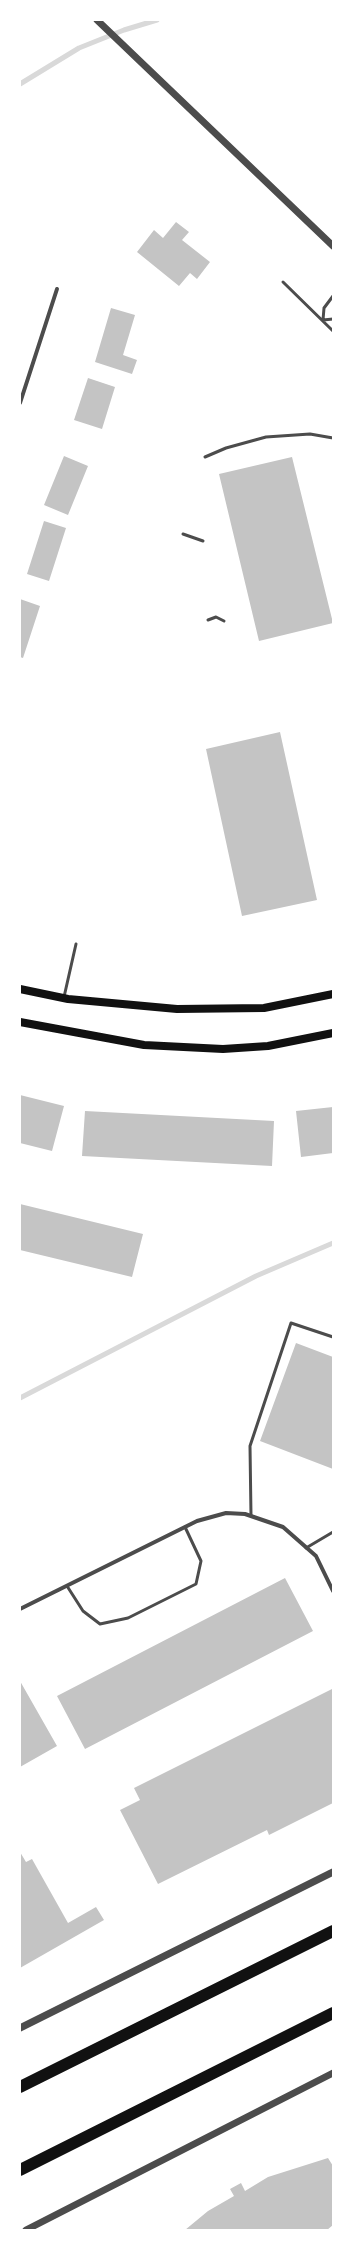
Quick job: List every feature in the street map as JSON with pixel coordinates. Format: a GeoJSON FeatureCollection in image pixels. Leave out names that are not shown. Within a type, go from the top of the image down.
{"type":"FeatureCollection","features":[{"type":"Feature","properties":{"kind":"highway"},"geometry":{"type":"LineString","coordinates":[[20,2087],[333,1932]]}},
{"type":"Feature","properties":{"kind":"highway"},"geometry":{"type":"LineString","coordinates":[[20,2170],[333,2013]]}},
{"type":"Feature","properties":{"kind":"main road"},"geometry":{"type":"LineString","coordinates":[[20,989],[64,998],[178,1009],[264,1008],[333,994]]}},
{"type":"Feature","properties":{"kind":"main road"},"geometry":{"type":"LineString","coordinates":[[20,1022],[144,1045],[224,1049],[268,1046],[333,1034]]}},
{"type":"Feature","properties":{"kind":"street"},"geometry":{"type":"LineString","coordinates":[[97,20],[333,246]]}},
{"type":"Feature","properties":{"kind":"street"},"geometry":{"type":"LineString","coordinates":[[20,403],[57,288]]}},
{"type":"Feature","properties":{"kind":"street"},"geometry":{"type":"LineString","coordinates":[[20,1609],[185,1526],[196,1521],[226,1514],[251,1516],[283,1526],[316,1556],[333,1591]]}},
{"type":"Feature","properties":{"kind":"street"},"geometry":{"type":"LineString","coordinates":[[20,2028],[333,1872]]}},
{"type":"Feature","properties":{"kind":"street"},"geometry":{"type":"LineString","coordinates":[[26,2230],[333,2073]]}},
{"type":"Feature","properties":{"kind":"lane"},"geometry":{"type":"LineString","coordinates":[[283,282],[333,331]]}},
{"type":"Feature","properties":{"kind":"lane"},"geometry":{"type":"LineString","coordinates":[[322,320],[324,308],[333,296]]}},
{"type":"Feature","properties":{"kind":"lane"},"geometry":{"type":"LineString","coordinates":[[322,320],[333,319]]}},
{"type":"Feature","properties":{"kind":"lane"},"geometry":{"type":"LineString","coordinates":[[205,457],[226,448],[266,437],[310,434],[333,438]]}},
{"type":"Feature","properties":{"kind":"lane"},"geometry":{"type":"LineString","coordinates":[[183,534],[204,541]]}},
{"type":"Feature","properties":{"kind":"lane"},"geometry":{"type":"LineString","coordinates":[[208,620],[216,617],[224,621]]}},
{"type":"Feature","properties":{"kind":"lane"},"geometry":{"type":"LineString","coordinates":[[64,998],[76,944]]}},
{"type":"Feature","properties":{"kind":"lane"},"geometry":{"type":"LineString","coordinates":[[251,1516],[250,1446],[291,1323],[333,1337]]}},
{"type":"Feature","properties":{"kind":"lane"},"geometry":{"type":"LineString","coordinates":[[67,1586],[82,1611],[100,1624],[128,1618],[196,1584],[200,1572],[201,1560],[185,1526]]}},
{"type":"Feature","properties":{"kind":"lane"},"geometry":{"type":"LineString","coordinates":[[306,1548],[333,1532]]}},
{"type":"Feature","properties":{"kind":"building"},"geometry":{"type":"Polygon","coordinates":[[[176,222],[189,232],[182,240],[210,262],[197,279],[190,273],[179,286],[137,252],[154,230],[163,238],[176,222]]]}},
{"type":"Feature","properties":{"kind":"building"},"geometry":{"type":"Polygon","coordinates":[[[111,308],[135,315],[123,355],[137,360],[132,374],[95,362],[111,308]]]}},
{"type":"Feature","properties":{"kind":"building"},"geometry":{"type":"Polygon","coordinates":[[[88,378],[115,387],[102,429],[74,420],[88,378]]]}},
{"type":"Feature","properties":{"kind":"building"},"geometry":{"type":"Polygon","coordinates":[[[64,456],[88,466],[68,515],[44,505],[64,456]]]}},
{"type":"Feature","properties":{"kind":"building"},"geometry":{"type":"Polygon","coordinates":[[[292,457],[333,623],[259,641],[219,474],[292,457]]]}},
{"type":"Feature","properties":{"kind":"building"},"geometry":{"type":"Polygon","coordinates":[[[44,521],[66,528],[49,581],[27,574],[44,521]]]}},
{"type":"Feature","properties":{"kind":"building"},"geometry":{"type":"Polygon","coordinates":[[[20,599],[40,606],[23,658],[20,657],[20,599]]]}},
{"type":"Feature","properties":{"kind":"building"},"geometry":{"type":"Polygon","coordinates":[[[280,732],[317,900],[242,916],[206,749],[280,732]]]}},
{"type":"Feature","properties":{"kind":"building"},"geometry":{"type":"Polygon","coordinates":[[[20,1095],[64,1106],[52,1151],[20,1143],[20,1095]]]}},
{"type":"Feature","properties":{"kind":"building"},"geometry":{"type":"Polygon","coordinates":[[[333,1107],[333,1153],[301,1157],[296,1111],[333,1107]]]}},
{"type":"Feature","properties":{"kind":"building"},"geometry":{"type":"Polygon","coordinates":[[[85,1111],[274,1121],[272,1166],[82,1156],[85,1111]]]}},
{"type":"Feature","properties":{"kind":"building"},"geometry":{"type":"Polygon","coordinates":[[[20,1204],[143,1234],[132,1277],[20,1250],[20,1204]]]}},
{"type":"Feature","properties":{"kind":"building"},"geometry":{"type":"Polygon","coordinates":[[[296,1343],[333,1357],[333,1469],[260,1441],[296,1343]]]}},
{"type":"Feature","properties":{"kind":"building"},"geometry":{"type":"Polygon","coordinates":[[[285,1578],[313,1631],[85,1749],[57,1696],[285,1578]]]}},
{"type":"Feature","properties":{"kind":"building"},"geometry":{"type":"Polygon","coordinates":[[[20,1681],[57,1746],[20,1767],[20,1681]]]}},
{"type":"Feature","properties":{"kind":"building"},"geometry":{"type":"Polygon","coordinates":[[[332,1689],[333,1803],[269,1835],[267,1830],[158,1884],[120,1810],[140,1800],[134,1788],[332,1689]]]}},
{"type":"Feature","properties":{"kind":"building"},"geometry":{"type":"Polygon","coordinates":[[[20,1852],[26,1862],[32,1859],[68,1923],[96,1907],[104,1920],[20,1968],[20,1852]]]}},
{"type":"Feature","properties":{"kind":"building"},"geometry":{"type":"Polygon","coordinates":[[[328,2158],[333,2166],[333,2225],[327,2230],[185,2230],[208,2211],[234,2196],[230,2189],[241,2183],[245,2191],[268,2177],[328,2158]]]}},
{"type":"Feature","properties":{"kind":"waterway"},"geometry":{"type":"LineString","coordinates":[[20,84],[79,48],[124,30],[157,20]]}},
{"type":"Feature","properties":{"kind":"waterway"},"geometry":{"type":"LineString","coordinates":[[20,1398],[256,1276],[333,1243]]}}]}
